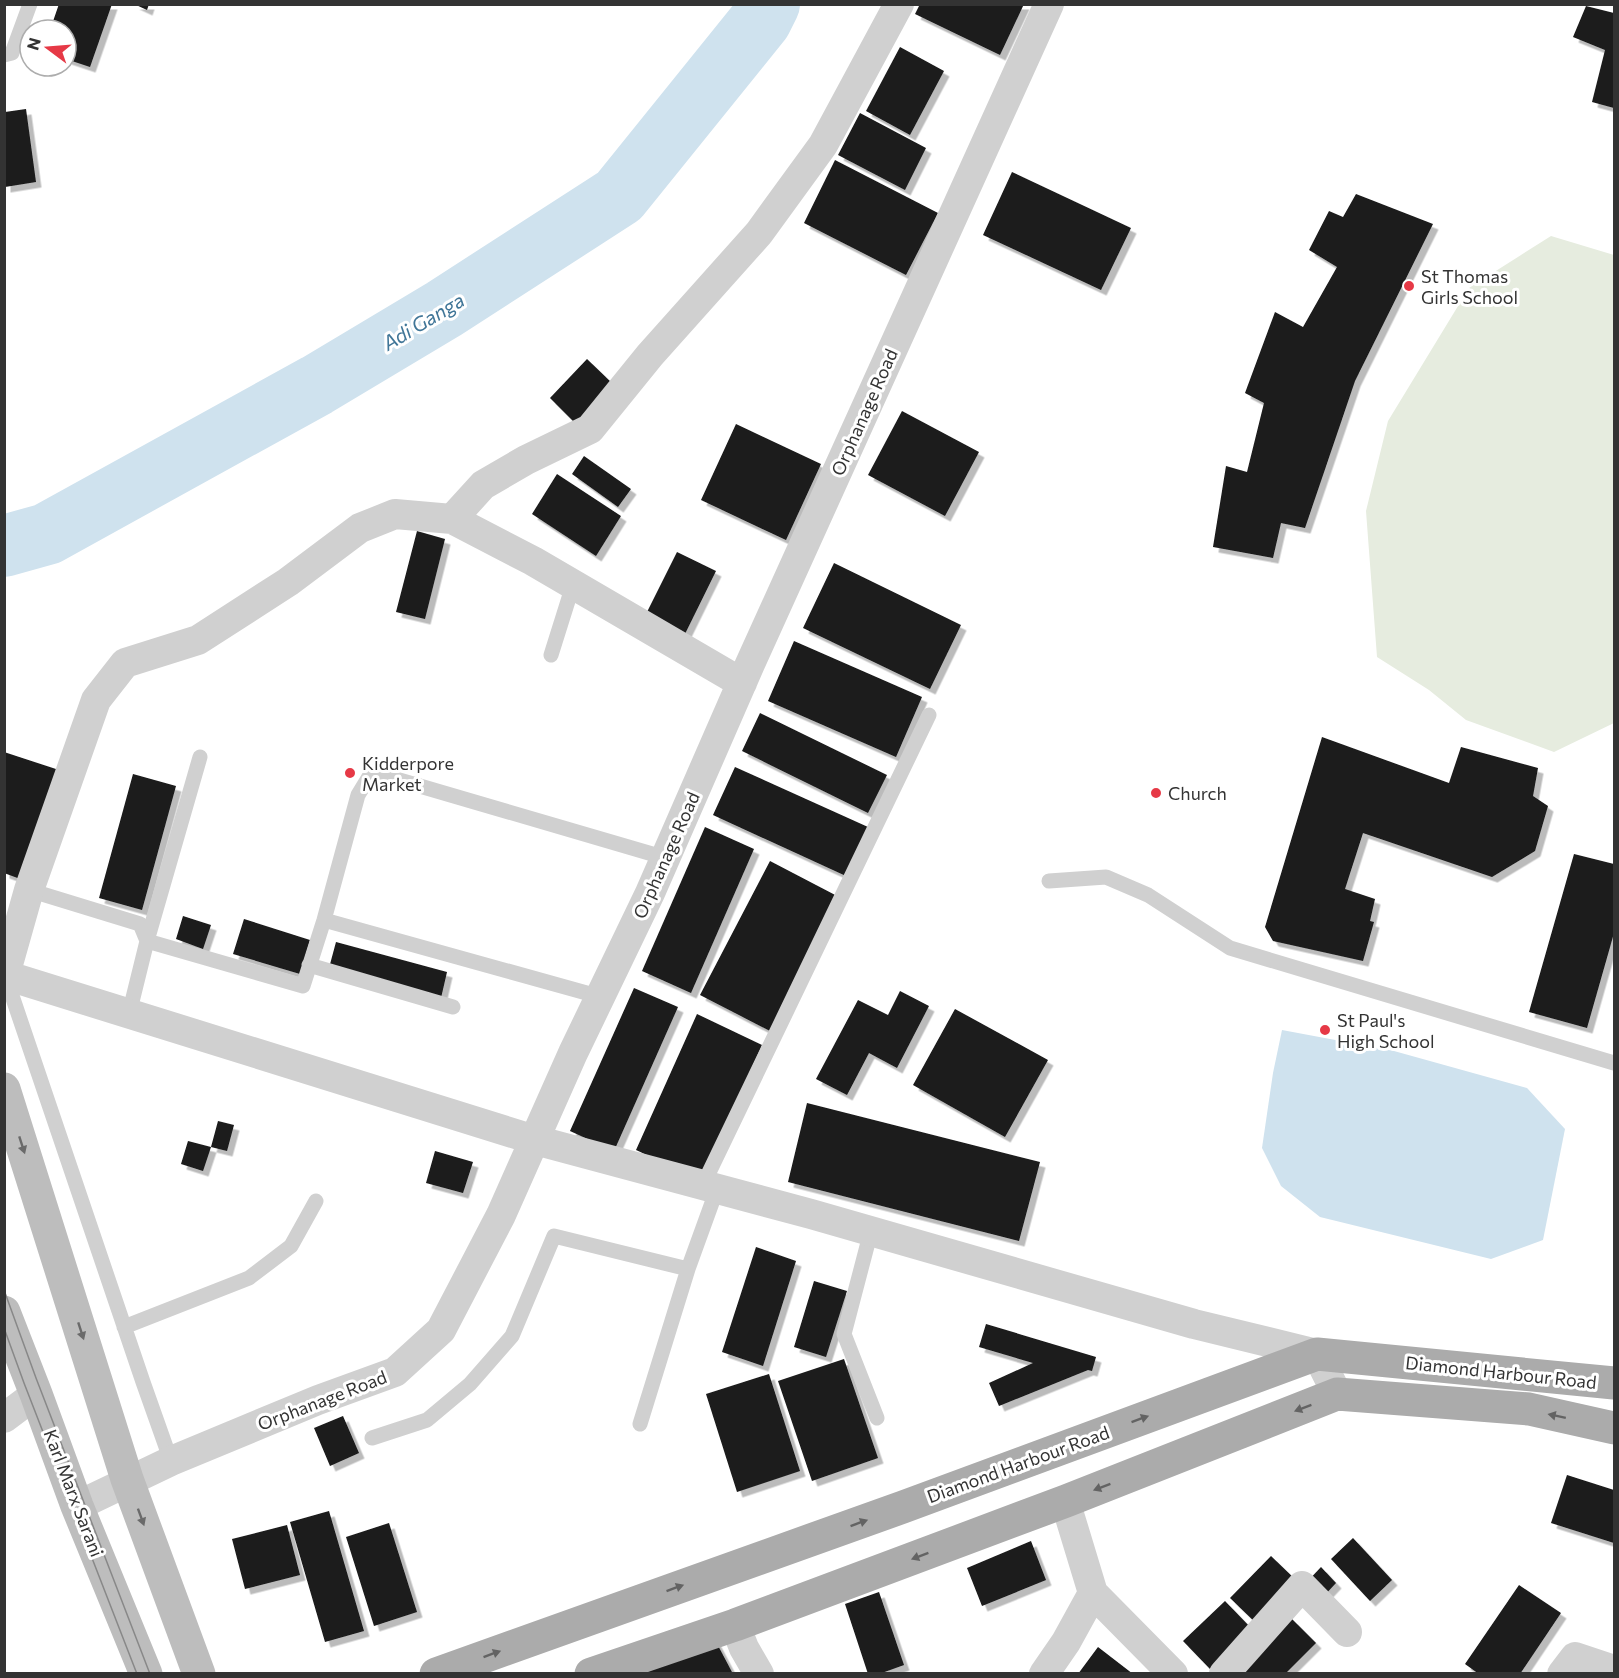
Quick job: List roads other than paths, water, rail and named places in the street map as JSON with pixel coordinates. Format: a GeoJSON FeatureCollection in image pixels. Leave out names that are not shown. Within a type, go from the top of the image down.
{"type":"FeatureCollection","features":[{"type":"Feature","properties":{"kind":"main road"},"geometry":{"type":"LineString","coordinates":[[4,1089],[127,1479],[199,1674]]}},
{"type":"Feature","properties":{"kind":"main road","name":"Karl Marx Sarani"},"geometry":{"type":"LineString","coordinates":[[4,1312],[77,1506],[146,1674]]}},
{"type":"Feature","properties":{"kind":"main road","name":"Diamond Harbour Road"},"geometry":{"type":"LineString","coordinates":[[436,1674],[891,1511],[1317,1354],[1614,1383]]}},
{"type":"Feature","properties":{"kind":"main road","name":"Diamond Harbour Road"},"geometry":{"type":"LineString","coordinates":[[591,1674],[735,1625],[1066,1501],[1337,1394],[1528,1409],[1614,1428]]}},
{"type":"Feature","properties":{"kind":"street"},"geometry":{"type":"LineString","coordinates":[[452,519],[483,485],[526,460],[590,429],[650,355],[759,233],[823,145],[899,4]]}},
{"type":"Feature","properties":{"kind":"street","name":"Orphanage Road"},"geometry":{"type":"LineString","coordinates":[[77,1506],[171,1461],[318,1400],[395,1372],[441,1330],[501,1215],[573,1053],[666,858],[742,683],[1049,4]]}},
{"type":"Feature","properties":{"kind":"street"},"geometry":{"type":"LineString","coordinates":[[742,683],[534,561],[452,519],[394,514],[360,528],[288,582],[198,640],[125,663],[96,700],[29,890],[4,975],[535,1140],[871,1231],[1194,1324],[1317,1354],[1337,1394]]}},
{"type":"Feature","properties":{"kind":"street"},"geometry":{"type":"LineString","coordinates":[[4,1418],[36,1394]]}},
{"type":"Feature","properties":{"kind":"street"},"geometry":{"type":"LineString","coordinates":[[1066,1501],[1093,1593],[1173,1674]]}},
{"type":"Feature","properties":{"kind":"street"},"geometry":{"type":"LineString","coordinates":[[1224,1674],[1302,1586],[1347,1632]]}},
{"type":"Feature","properties":{"kind":"street"},"geometry":{"type":"LineString","coordinates":[[1044,1674],[1066,1642],[1093,1593]]}},
{"type":"Feature","properties":{"kind":"street"},"geometry":{"type":"LineString","coordinates":[[735,1625],[744,1648],[759,1674]]}},
{"type":"Feature","properties":{"kind":"street"},"geometry":{"type":"LineString","coordinates":[[1562,1674],[1575,1657],[1614,1670]]}},
{"type":"Feature","properties":{"kind":"lane"},"geometry":{"type":"LineString","coordinates":[[4,54],[12,53],[30,4]]}},
{"type":"Feature","properties":{"kind":"lane"},"geometry":{"type":"LineString","coordinates":[[551,655],[573,585]]}},
{"type":"Feature","properties":{"kind":"lane"},"geometry":{"type":"LineString","coordinates":[[640,1424],[688,1269],[710,1187],[929,715]]}},
{"type":"Feature","properties":{"kind":"lane"},"geometry":{"type":"LineString","coordinates":[[129,1014],[147,941],[200,757]]}},
{"type":"Feature","properties":{"kind":"lane"},"geometry":{"type":"LineString","coordinates":[[147,941],[303,986],[324,920],[358,795],[372,772],[666,858]]}},
{"type":"Feature","properties":{"kind":"lane"},"geometry":{"type":"LineString","coordinates":[[1049,881],[1106,877],[1148,895],[1230,948],[1614,1063]]}},
{"type":"Feature","properties":{"kind":"lane"},"geometry":{"type":"LineString","coordinates":[[29,890],[140,924],[147,941]]}},
{"type":"Feature","properties":{"kind":"lane"},"geometry":{"type":"LineString","coordinates":[[324,920],[601,997]]}},
{"type":"Feature","properties":{"kind":"lane"},"geometry":{"type":"LineString","coordinates":[[309,965],[453,1007]]}},
{"type":"Feature","properties":{"kind":"lane"},"geometry":{"type":"LineString","coordinates":[[4,975],[171,1461]]}},
{"type":"Feature","properties":{"kind":"lane"},"geometry":{"type":"LineString","coordinates":[[124,1327],[249,1278],[291,1246],[316,1201]]}},
{"type":"Feature","properties":{"kind":"lane"},"geometry":{"type":"LineString","coordinates":[[871,1231],[844,1334],[877,1418]]}},
{"type":"Feature","properties":{"kind":"lane"},"geometry":{"type":"LineString","coordinates":[[372,1438],[427,1420],[470,1384],[512,1336],[554,1236],[688,1269]]}},
{"type":"Feature","properties":{"kind":"water"},"geometry":{"type":"Polygon","coordinates":[[[1282,1030],[1394,1051],[1527,1088],[1565,1129],[1543,1240],[1491,1259],[1320,1217],[1281,1186],[1262,1148],[1282,1030]]]}},
{"type":"Feature","properties":{"kind":"waterway","name":"Adi Ganga"},"geometry":{"type":"LineString","coordinates":[[4,546],[47,534],[317,385],[444,309],[619,196],[761,20],[769,4]]}},
{"type":"Feature","properties":{"kind":"tram line"},"geometry":{"type":"LineString","coordinates":[[4,1290],[150,1674]]}},
{"type":"Feature","properties":{"kind":"tram line"},"geometry":{"type":"LineString","coordinates":[[4,1328],[137,1674]]}},
{"type":"Feature","properties":{"kind":"place","name":"St Thomas Girls School"},"geometry":{"type":"Point","coordinates":[1409,286]}},
{"type":"Feature","properties":{"kind":"place","name":"Kidderpore Market"},"geometry":{"type":"Point","coordinates":[350,773]}},
{"type":"Feature","properties":{"kind":"place","name":"Church"},"geometry":{"type":"Point","coordinates":[1156,793]}},
{"type":"Feature","properties":{"kind":"place","name":"St Paul's High School"},"geometry":{"type":"Point","coordinates":[1325,1030]}}]}
